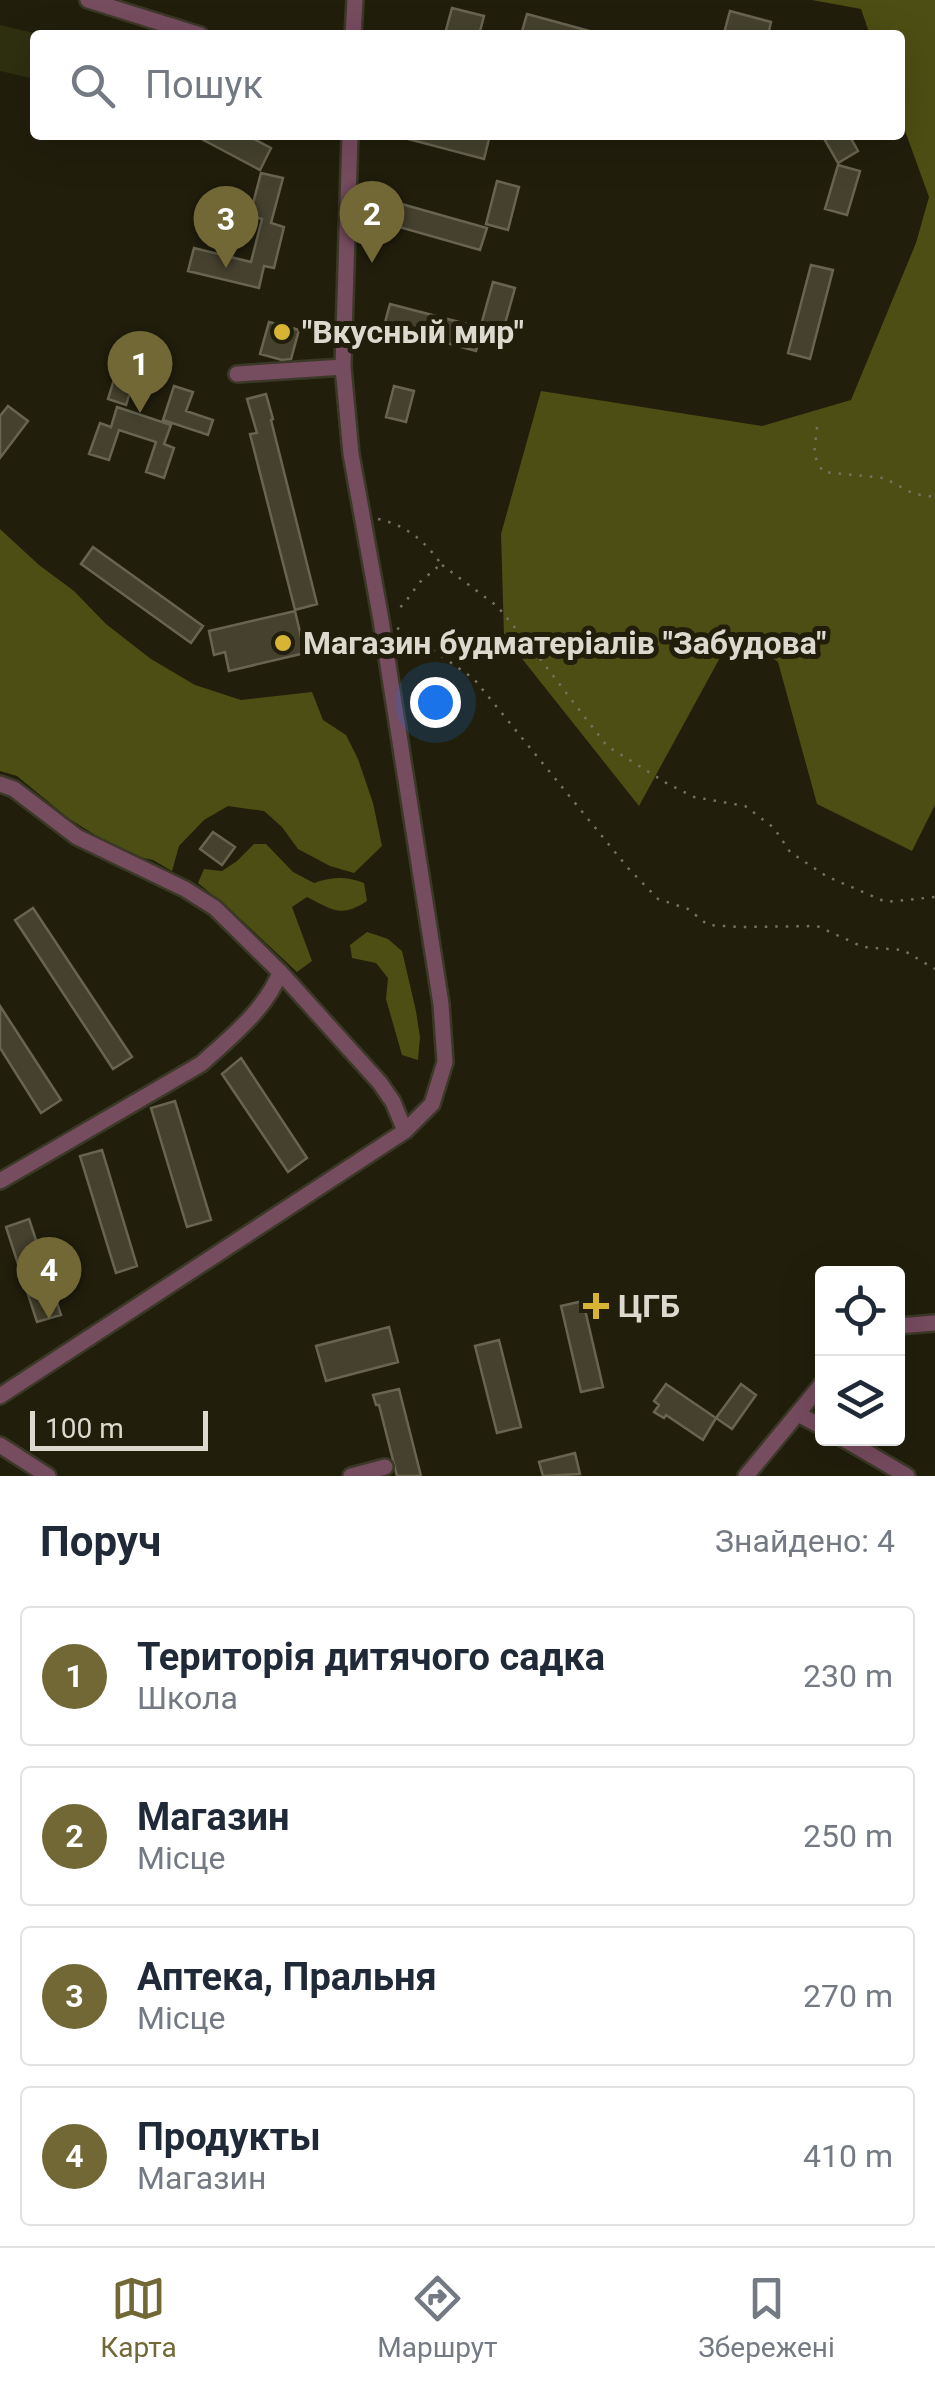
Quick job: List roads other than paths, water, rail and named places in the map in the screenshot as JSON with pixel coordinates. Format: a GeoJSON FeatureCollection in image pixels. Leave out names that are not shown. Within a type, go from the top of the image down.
{"type":"FeatureCollection","features":[{"type":"Feature","properties":{"kind":"street"},"geometry":{"type":"LineString","coordinates":[[88,0],[184,30]]}},
{"type":"Feature","properties":{"kind":"street"},"geometry":{"type":"LineString","coordinates":[[354,30],[355,0]]}},
{"type":"Feature","properties":{"kind":"street"},"geometry":{"type":"LineString","coordinates":[[0,1396],[405,1131],[432,1104],[446,1062],[441,1004],[381,620],[351,454],[343,367],[350,140]]}},
{"type":"Feature","properties":{"kind":"street"},"geometry":{"type":"LineString","coordinates":[[237,374],[343,367]]}},
{"type":"Feature","properties":{"kind":"street"},"geometry":{"type":"LineString","coordinates":[[0,784],[76,836],[185,888],[215,908],[280,972],[380,1083],[405,1131]]}},
{"type":"Feature","properties":{"kind":"street"},"geometry":{"type":"LineString","coordinates":[[0,1181],[201,1064],[274,991],[280,972]]}},
{"type":"Feature","properties":{"kind":"street"},"geometry":{"type":"LineString","coordinates":[[905,1326],[935,1324]]}},
{"type":"Feature","properties":{"kind":"street"},"geometry":{"type":"LineString","coordinates":[[746,1476],[815,1393]]}},
{"type":"Feature","properties":{"kind":"street"},"geometry":{"type":"LineString","coordinates":[[798,1414],[815,1423]]}},
{"type":"Feature","properties":{"kind":"street"},"geometry":{"type":"LineString","coordinates":[[0,1444],[48,1476]]}},
{"type":"Feature","properties":{"kind":"street"},"geometry":{"type":"LineString","coordinates":[[856,1446],[907,1476]]}},
{"type":"Feature","properties":{"kind":"street"},"geometry":{"type":"LineString","coordinates":[[351,1476],[385,1467]]}},
{"type":"Feature","properties":{"kind":"place","name":"Магазин"},"geometry":{"type":"Point","coordinates":[372,263]}},
{"type":"Feature","properties":{"kind":"place","name":"Аптека, Пральня"},"geometry":{"type":"Point","coordinates":[226,268]}},
{"type":"Feature","properties":{"kind":"place","name":"\"Вкусный мир\""},"geometry":{"type":"Point","coordinates":[282,332]}},
{"type":"Feature","properties":{"kind":"place","name":"Територія дитячого садка"},"geometry":{"type":"Point","coordinates":[140,413]}},
{"type":"Feature","properties":{"kind":"place","name":"Магазин будматеріалів \"Забудова\""},"geometry":{"type":"Point","coordinates":[283,643]}},
{"type":"Feature","properties":{"kind":"place","name":"ЦГБ"},"geometry":{"type":"Point","coordinates":[596,1306]}},
{"type":"Feature","properties":{"kind":"place","name":"Продукты"},"geometry":{"type":"Point","coordinates":[49,1319]}}]}
